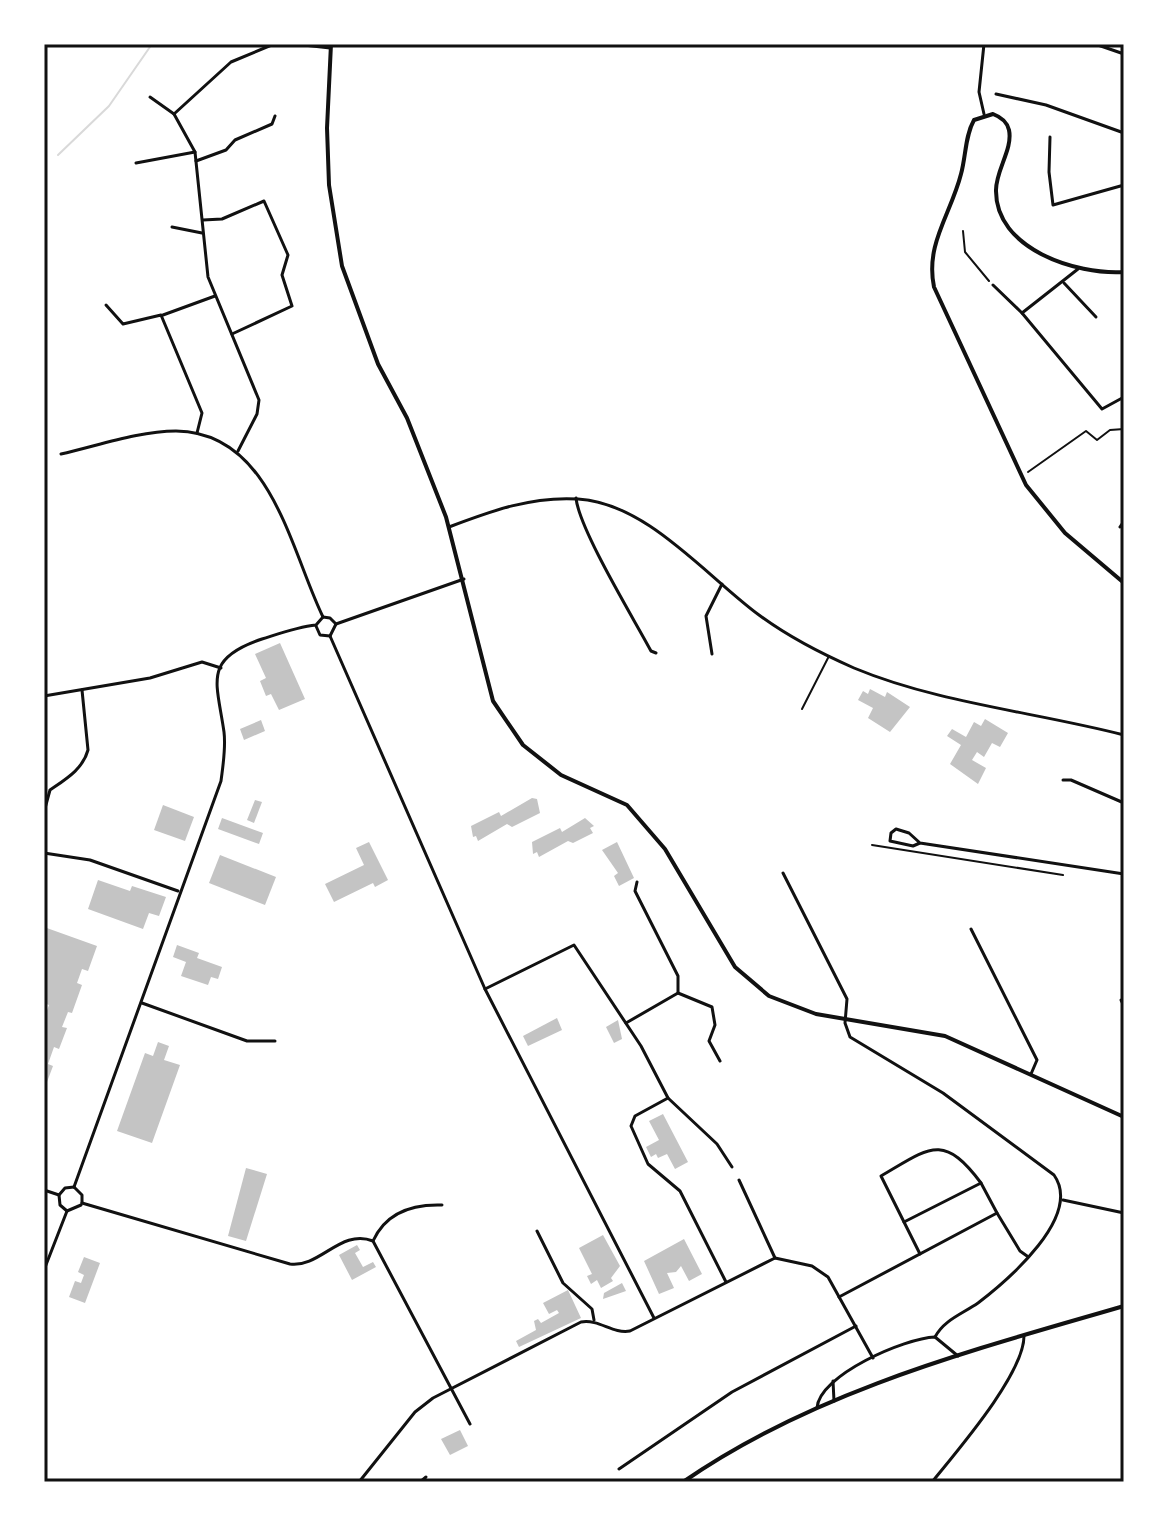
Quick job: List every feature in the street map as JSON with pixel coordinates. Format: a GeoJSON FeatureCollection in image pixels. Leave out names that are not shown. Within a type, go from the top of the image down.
{"type":"FeatureCollection","features":[{"type":"Feature","properties":{"kind":"street"},"geometry":{"type":"LineString","coordinates":[[174,114],[231,62],[248,52],[274,44]]}},
{"type":"Feature","properties":{"kind":"street"},"geometry":{"type":"LineString","coordinates":[[295,44],[330,46],[327,128],[329,185],[342,266],[378,364],[416,439],[449,527],[493,701],[523,745],[561,775],[627,805],[649,828],[721,948],[752,984],[801,1010],[945,1036],[1124,1117]]}},
{"type":"Feature","properties":{"kind":"street"},"geometry":{"type":"LineString","coordinates":[[984,44],[979,92],[984,114]]}},
{"type":"Feature","properties":{"kind":"street"},"geometry":{"type":"LineString","coordinates":[[1095,44],[1124,54]]}},
{"type":"Feature","properties":{"kind":"street"},"geometry":{"type":"LineString","coordinates":[[996,94],[1046,105],[1124,133]]}},
{"type":"Feature","properties":{"kind":"street"},"geometry":{"type":"LineString","coordinates":[[150,97],[174,114],[195,152],[203,220],[204,263],[259,400],[257,414],[238,451]]}},
{"type":"Feature","properties":{"kind":"street"},"geometry":{"type":"LineString","coordinates":[[1124,272],[1078,269],[1033,248],[1003,219],[996,186],[1010,133],[1002,118],[984,114],[974,120],[961,176],[934,243],[931,273],[941,305],[977,374],[1021,476],[1065,533],[1124,583]]}},
{"type":"Feature","properties":{"kind":"street"},"geometry":{"type":"LineString","coordinates":[[196,161],[226,150],[235,140],[272,124],[275,116]]}},
{"type":"Feature","properties":{"kind":"street"},"geometry":{"type":"LineString","coordinates":[[1050,137],[1053,205],[1124,185]]}},
{"type":"Feature","properties":{"kind":"street"},"geometry":{"type":"LineString","coordinates":[[136,163],[195,152]]}},
{"type":"Feature","properties":{"kind":"street"},"geometry":{"type":"LineString","coordinates":[[203,220],[222,219],[264,201],[288,255],[282,275],[292,306],[232,334]]}},
{"type":"Feature","properties":{"kind":"street"},"geometry":{"type":"LineString","coordinates":[[172,227],[202,233]]}},
{"type":"Feature","properties":{"kind":"street"},"geometry":{"type":"LineString","coordinates":[[1022,313],[1078,269]]}},
{"type":"Feature","properties":{"kind":"street"},"geometry":{"type":"LineString","coordinates":[[1064,283],[1096,317]]}},
{"type":"Feature","properties":{"kind":"street"},"geometry":{"type":"LineString","coordinates":[[993,285],[1022,313],[1102,409],[1124,397]]}},
{"type":"Feature","properties":{"kind":"street"},"geometry":{"type":"LineString","coordinates":[[106,305],[123,324],[161,315],[215,296]]}},
{"type":"Feature","properties":{"kind":"street"},"geometry":{"type":"LineString","coordinates":[[161,315],[202,413],[197,433]]}},
{"type":"Feature","properties":{"kind":"street"},"geometry":{"type":"LineString","coordinates":[[61,454],[162,432],[197,433],[238,451],[265,485],[323,617]]}},
{"type":"Feature","properties":{"kind":"street"},"geometry":{"type":"LineString","coordinates":[[449,527],[522,502],[576,498],[609,505],[653,529],[760,616],[829,655],[901,683],[1124,735]]}},
{"type":"Feature","properties":{"kind":"street"},"geometry":{"type":"LineString","coordinates":[[576,498],[577,509],[601,556],[651,651],[656,653]]}},
{"type":"Feature","properties":{"kind":"street"},"geometry":{"type":"LineString","coordinates":[[1120,527],[1124,521]]}},
{"type":"Feature","properties":{"kind":"street"},"geometry":{"type":"LineString","coordinates":[[330,636],[336,624],[464,579]]}},
{"type":"Feature","properties":{"kind":"street"},"geometry":{"type":"LineString","coordinates":[[712,654],[706,616],[722,584]]}},
{"type":"Feature","properties":{"kind":"street"},"geometry":{"type":"LineString","coordinates":[[323,617],[330,618],[336,624]]}},
{"type":"Feature","properties":{"kind":"street"},"geometry":{"type":"LineString","coordinates":[[74,1187],[221,781],[224,733],[215,686],[221,668],[230,654],[251,643],[298,627],[316,625],[323,617]]}},
{"type":"Feature","properties":{"kind":"street"},"geometry":{"type":"LineString","coordinates":[[316,625],[319,634],[330,636]]}},
{"type":"Feature","properties":{"kind":"street"},"geometry":{"type":"LineString","coordinates":[[330,636],[485,989],[654,1318]]}},
{"type":"Feature","properties":{"kind":"street"},"geometry":{"type":"LineString","coordinates":[[44,696],[150,678],[202,662],[221,668]]}},
{"type":"Feature","properties":{"kind":"street"},"geometry":{"type":"LineString","coordinates":[[44,812],[50,790],[72,775],[86,758],[88,750],[82,690]]}},
{"type":"Feature","properties":{"kind":"street"},"geometry":{"type":"LineString","coordinates":[[1063,780],[1071,780],[1124,803]]}},
{"type":"Feature","properties":{"kind":"street"},"geometry":{"type":"LineString","coordinates":[[920,843],[909,833],[896,829],[891,833],[890,841],[913,846],[920,843],[1124,874]]}},
{"type":"Feature","properties":{"kind":"street"},"geometry":{"type":"LineString","coordinates":[[44,853],[90,860],[180,892]]}},
{"type":"Feature","properties":{"kind":"street"},"geometry":{"type":"LineString","coordinates":[[783,873],[847,999],[845,1019],[850,1037],[943,1093],[1054,1175],[1063,1200],[1049,1228],[1028,1257],[978,1303],[944,1324],[935,1337],[910,1342],[833,1380],[817,1400],[817,1408]]}},
{"type":"Feature","properties":{"kind":"street"},"geometry":{"type":"LineString","coordinates":[[637,882],[635,891],[678,976],[678,993]]}},
{"type":"Feature","properties":{"kind":"street"},"geometry":{"type":"LineString","coordinates":[[971,929],[1037,1060],[1031,1074]]}},
{"type":"Feature","properties":{"kind":"street"},"geometry":{"type":"LineString","coordinates":[[485,989],[574,945],[626,1023],[668,1098],[717,1144],[732,1167]]}},
{"type":"Feature","properties":{"kind":"street"},"geometry":{"type":"LineString","coordinates":[[626,1023],[678,993]]}},
{"type":"Feature","properties":{"kind":"street"},"geometry":{"type":"LineString","coordinates":[[678,993],[712,1007],[715,1025],[709,1041],[720,1061]]}},
{"type":"Feature","properties":{"kind":"street"},"geometry":{"type":"LineString","coordinates":[[1121,1000],[1124,1006]]}},
{"type":"Feature","properties":{"kind":"street"},"geometry":{"type":"LineString","coordinates":[[140,1002],[247,1041],[275,1041]]}},
{"type":"Feature","properties":{"kind":"street"},"geometry":{"type":"LineString","coordinates":[[668,1098],[635,1116],[631,1126],[648,1164],[680,1191],[726,1282]]}},
{"type":"Feature","properties":{"kind":"street"},"geometry":{"type":"LineString","coordinates":[[920,1254],[881,1176],[922,1153],[950,1152],[961,1156],[981,1183],[1020,1251],[1028,1257]]}},
{"type":"Feature","properties":{"kind":"street"},"geometry":{"type":"LineString","coordinates":[[739,1180],[775,1258]]}},
{"type":"Feature","properties":{"kind":"street"},"geometry":{"type":"LineString","coordinates":[[904,1222],[981,1183]]}},
{"type":"Feature","properties":{"kind":"street"},"geometry":{"type":"LineString","coordinates":[[74,1187],[82,1195],[82,1203],[74,1210],[67,1211],[60,1205],[59,1195],[65,1188],[74,1187]]}},
{"type":"Feature","properties":{"kind":"street"},"geometry":{"type":"LineString","coordinates":[[44,1190],[59,1195]]}},
{"type":"Feature","properties":{"kind":"street"},"geometry":{"type":"LineString","coordinates":[[1063,1200],[1124,1213]]}},
{"type":"Feature","properties":{"kind":"street"},"geometry":{"type":"LineString","coordinates":[[82,1203],[290,1264],[301,1265],[348,1240],[360,1237],[373,1241],[470,1424]]}},
{"type":"Feature","properties":{"kind":"street"},"geometry":{"type":"LineString","coordinates":[[373,1241],[383,1222],[416,1204],[442,1205]]}},
{"type":"Feature","properties":{"kind":"street"},"geometry":{"type":"LineString","coordinates":[[44,1270],[67,1211]]}},
{"type":"Feature","properties":{"kind":"street"},"geometry":{"type":"LineString","coordinates":[[839,1297],[997,1213]]}},
{"type":"Feature","properties":{"kind":"street"},"geometry":{"type":"LineString","coordinates":[[537,1231],[563,1283],[592,1309],[594,1320]]}},
{"type":"Feature","properties":{"kind":"street"},"geometry":{"type":"LineString","coordinates":[[359,1482],[415,1412],[451,1389],[581,1322],[594,1320],[621,1332],[775,1258],[817,1269],[828,1277],[873,1358]]}},
{"type":"Feature","properties":{"kind":"street"},"geometry":{"type":"LineString","coordinates":[[683,1482],[749,1440],[834,1401],[958,1356],[1124,1306]]}},
{"type":"Feature","properties":{"kind":"street"},"geometry":{"type":"LineString","coordinates":[[619,1469],[732,1392],[856,1326]]}},
{"type":"Feature","properties":{"kind":"street"},"geometry":{"type":"LineString","coordinates":[[932,1482],[975,1430],[1024,1350],[1024,1336]]}},
{"type":"Feature","properties":{"kind":"street"},"geometry":{"type":"LineString","coordinates":[[935,1337],[958,1356]]}},
{"type":"Feature","properties":{"kind":"street"},"geometry":{"type":"LineString","coordinates":[[833,1380],[834,1401]]}},
{"type":"Feature","properties":{"kind":"street"},"geometry":{"type":"LineString","coordinates":[[420,1482],[426,1477]]}},
{"type":"Feature","properties":{"kind":"lane"},"geometry":{"type":"LineString","coordinates":[[802,709],[829,655]]}},
{"type":"Feature","properties":{"kind":"path"},"geometry":{"type":"LineString","coordinates":[[963,231],[965,252],[993,285]]}},
{"type":"Feature","properties":{"kind":"path"},"geometry":{"type":"LineString","coordinates":[[1021,476],[1086,431],[1097,440],[1110,430],[1124,429]]}},
{"type":"Feature","properties":{"kind":"path"},"geometry":{"type":"LineString","coordinates":[[872,845],[886,850],[1063,875]]}},
{"type":"Feature","properties":{"kind":"building"},"geometry":{"type":"Polygon","coordinates":[[[280,643],[305,699],[279,710],[271,694],[266,696],[260,681],[266,678],[255,654],[280,643]]]}},
{"type":"Feature","properties":{"kind":"building"},"geometry":{"type":"Polygon","coordinates":[[[870,689],[885,697],[887,692],[910,707],[890,732],[868,718],[873,708],[858,700],[863,691],[868,694],[870,689]]]}},
{"type":"Feature","properties":{"kind":"building"},"geometry":{"type":"Polygon","coordinates":[[[985,719],[1008,733],[1000,747],[992,743],[984,757],[977,752],[972,760],[986,768],[978,784],[950,764],[961,745],[947,736],[952,729],[966,737],[974,722],[981,726],[985,719]]]}},
{"type":"Feature","properties":{"kind":"building"},"geometry":{"type":"Polygon","coordinates":[[[261,720],[265,731],[244,740],[240,729],[261,720]]]}},
{"type":"Feature","properties":{"kind":"building"},"geometry":{"type":"Polygon","coordinates":[[[532,798],[537,799],[540,813],[512,827],[507,824],[478,841],[476,836],[473,837],[471,826],[499,812],[501,816],[532,798]]]}},
{"type":"Feature","properties":{"kind":"building"},"geometry":{"type":"Polygon","coordinates":[[[255,800],[262,802],[254,823],[247,820],[255,800]]]}},
{"type":"Feature","properties":{"kind":"building"},"geometry":{"type":"Polygon","coordinates":[[[163,805],[194,817],[185,841],[154,830],[163,805]]]}},
{"type":"Feature","properties":{"kind":"building"},"geometry":{"type":"Polygon","coordinates":[[[222,818],[263,833],[259,844],[218,829],[222,818]]]}},
{"type":"Feature","properties":{"kind":"building"},"geometry":{"type":"Polygon","coordinates":[[[585,818],[594,826],[590,828],[593,833],[573,843],[568,841],[539,857],[537,852],[533,854],[532,842],[560,828],[562,832],[585,818]]]}},
{"type":"Feature","properties":{"kind":"building"},"geometry":{"type":"Polygon","coordinates":[[[369,842],[388,880],[375,887],[373,883],[334,902],[325,884],[364,865],[356,848],[369,842]]]}},
{"type":"Feature","properties":{"kind":"building"},"geometry":{"type":"Polygon","coordinates":[[[617,842],[634,878],[619,886],[614,876],[618,873],[602,850],[617,842]]]}},
{"type":"Feature","properties":{"kind":"building"},"geometry":{"type":"Polygon","coordinates":[[[220,855],[276,877],[265,905],[209,883],[220,855]]]}},
{"type":"Feature","properties":{"kind":"building"},"geometry":{"type":"Polygon","coordinates":[[[98,880],[130,891],[132,886],[166,897],[159,916],[149,913],[143,929],[88,909],[98,880]]]}},
{"type":"Feature","properties":{"kind":"building"},"geometry":{"type":"Polygon","coordinates":[[[44,927],[97,946],[88,971],[82,969],[77,983],[82,985],[72,1013],[68,1012],[62,1027],[67,1028],[59,1049],[54,1047],[48,1064],[53,1066],[44,1090],[44,1019],[49,1005],[44,1003],[44,927]]]}},
{"type":"Feature","properties":{"kind":"building"},"geometry":{"type":"Polygon","coordinates":[[[177,945],[199,953],[197,958],[222,967],[218,979],[211,977],[208,985],[181,976],[186,962],[173,957],[177,945]]]}},
{"type":"Feature","properties":{"kind":"building"},"geometry":{"type":"Polygon","coordinates":[[[557,1018],[562,1030],[528,1046],[523,1036],[557,1018]]]}},
{"type":"Feature","properties":{"kind":"building"},"geometry":{"type":"Polygon","coordinates":[[[618,1020],[622,1039],[614,1043],[606,1027],[618,1020]]]}},
{"type":"Feature","properties":{"kind":"building"},"geometry":{"type":"Polygon","coordinates":[[[158,1042],[169,1046],[164,1060],[180,1065],[152,1143],[117,1131],[145,1053],[153,1056],[158,1042]]]}},
{"type":"Feature","properties":{"kind":"building"},"geometry":{"type":"Polygon","coordinates":[[[663,1114],[688,1162],[675,1169],[667,1154],[651,1157],[646,1147],[659,1140],[649,1121],[663,1114]]]}},
{"type":"Feature","properties":{"kind":"building"},"geometry":{"type":"Polygon","coordinates":[[[246,1168],[267,1174],[246,1241],[228,1236],[246,1168]]]}},
{"type":"Feature","properties":{"kind":"building"},"geometry":{"type":"Polygon","coordinates":[[[603,1235],[620,1266],[611,1278],[613,1281],[601,1288],[597,1280],[591,1284],[587,1276],[592,1274],[579,1248],[603,1235]]]}},
{"type":"Feature","properties":{"kind":"building"},"geometry":{"type":"Polygon","coordinates":[[[684,1239],[702,1274],[689,1281],[681,1266],[676,1272],[667,1273],[674,1288],[659,1294],[644,1261],[684,1239]]]}},
{"type":"Feature","properties":{"kind":"building"},"geometry":{"type":"Polygon","coordinates":[[[357,1245],[360,1250],[355,1253],[363,1267],[373,1262],[376,1267],[352,1280],[339,1255],[357,1245]]]}},
{"type":"Feature","properties":{"kind":"building"},"geometry":{"type":"Polygon","coordinates":[[[84,1257],[100,1263],[85,1303],[69,1297],[75,1281],[81,1283],[84,1275],[78,1272],[84,1257]]]}},
{"type":"Feature","properties":{"kind":"building"},"geometry":{"type":"Polygon","coordinates":[[[622,1283],[626,1291],[603,1299],[604,1293],[622,1283]]]}},
{"type":"Feature","properties":{"kind":"building"},"geometry":{"type":"Polygon","coordinates":[[[568,1290],[581,1318],[519,1347],[516,1341],[536,1330],[534,1321],[538,1319],[541,1323],[559,1313],[557,1310],[549,1314],[543,1303],[568,1290]]]}},
{"type":"Feature","properties":{"kind":"building"},"geometry":{"type":"Polygon","coordinates":[[[460,1430],[468,1446],[450,1455],[441,1439],[460,1430]]]}},
{"type":"Feature","properties":{"kind":"waterway"},"geometry":{"type":"LineString","coordinates":[[58,155],[109,106],[152,44]]}}]}
